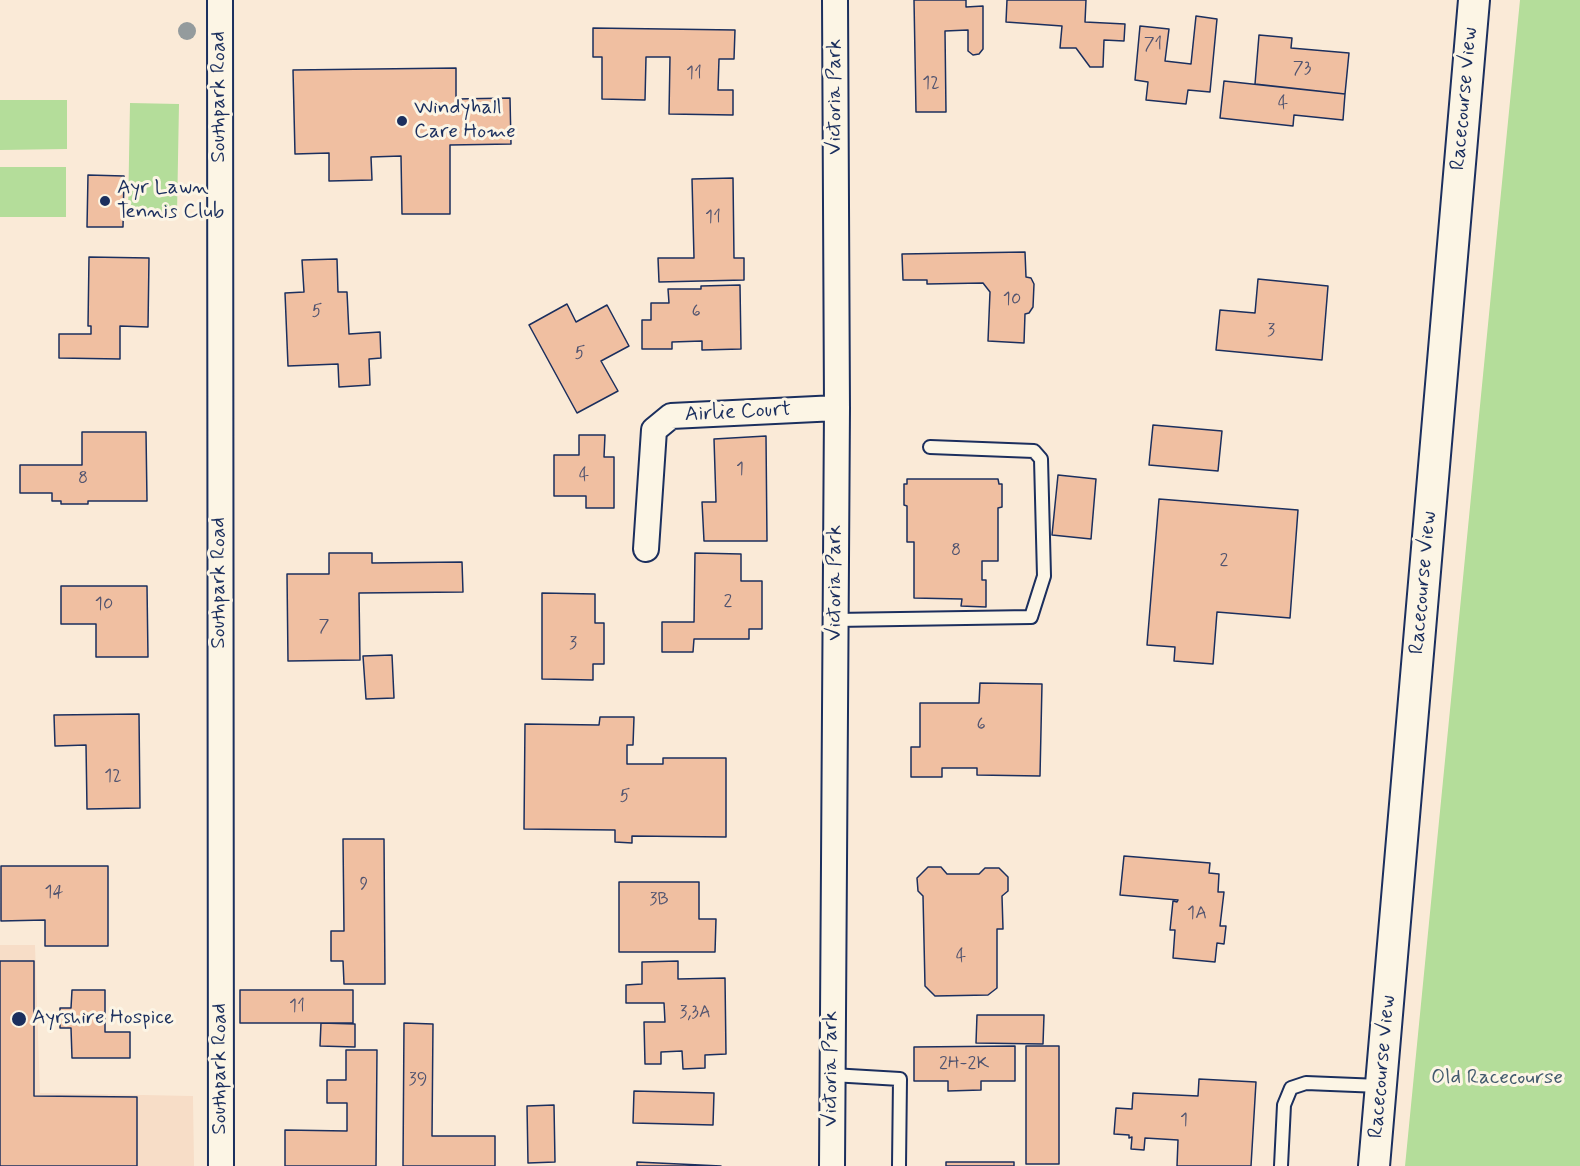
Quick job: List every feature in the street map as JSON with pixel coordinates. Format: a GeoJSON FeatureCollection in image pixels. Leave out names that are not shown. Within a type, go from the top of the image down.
{"type":"FeatureCollection","features":[{"type":"Feature","properties":{"kind":"street","name":"Southpark Road"},"geometry":{"type":"LineString","coordinates":[[220,0],[221,1166]]}},
{"type":"Feature","properties":{"kind":"street","name":"Victoria Park"},"geometry":{"type":"LineString","coordinates":[[832,1166],[837,408],[835,0]]}},
{"type":"Feature","properties":{"kind":"street","name":"Racecourse View"},"geometry":{"type":"LineString","coordinates":[[1374,1166],[1474,0]]}},
{"type":"Feature","properties":{"kind":"street","name":"Airlie Court"},"geometry":{"type":"LineString","coordinates":[[646,549],[654,430],[671,417],[837,408]]}},
{"type":"Feature","properties":{"kind":"lane"},"geometry":{"type":"LineString","coordinates":[[835,620],[1031,616],[1044,576],[1041,459],[1034,451],[930,447]]}},
{"type":"Feature","properties":{"kind":"lane"},"geometry":{"type":"LineString","coordinates":[[832,1075],[900,1079],[899,1166]]}},
{"type":"Feature","properties":{"kind":"lane"},"geometry":{"type":"LineString","coordinates":[[1281,1166],[1284,1105],[1291,1088],[1306,1083],[1381,1086]]}},
{"type":"Feature","properties":{"kind":"shaded area","name":"Ayrshire Hospice"},"geometry":{"type":"Polygon","coordinates":[[[0,945],[35,945],[40,1093],[193,1096],[194,1166],[0,1166],[0,945]]]}},
{"type":"Feature","properties":{"kind":"green space","name":"Old Racecourse"},"geometry":{"type":"Polygon","coordinates":[[[1520,0],[1580,0],[1580,1166],[1405,1166],[1520,0]]]}},
{"type":"Feature","properties":{"kind":"green space"},"geometry":{"type":"Polygon","coordinates":[[[0,100],[67,100],[67,149],[0,150],[0,100]]]}},
{"type":"Feature","properties":{"kind":"green space"},"geometry":{"type":"Polygon","coordinates":[[[130,103],[179,104],[177,214],[128,214],[130,103]]]}},
{"type":"Feature","properties":{"kind":"green space"},"geometry":{"type":"Polygon","coordinates":[[[0,167],[66,167],[66,217],[0,217],[0,167]]]}},
{"type":"Feature","properties":{"kind":"building"},"geometry":{"type":"Polygon","coordinates":[[[914,0],[966,0],[966,7],[983,6],[983,49],[979,54],[973,55],[968,51],[968,30],[945,31],[946,112],[916,112],[914,0]]]}},
{"type":"Feature","properties":{"kind":"building"},"geometry":{"type":"Polygon","coordinates":[[[1007,0],[1086,0],[1085,22],[1125,24],[1124,41],[1104,40],[1103,67],[1090,67],[1076,48],[1060,48],[1062,26],[1006,22],[1007,0]]]}},
{"type":"Feature","properties":{"kind":"building"},"geometry":{"type":"Polygon","coordinates":[[[1196,16],[1217,19],[1210,92],[1188,90],[1186,104],[1146,100],[1148,82],[1135,80],[1140,26],[1169,29],[1165,61],[1191,64],[1196,16]]]}},
{"type":"Feature","properties":{"kind":"building"},"geometry":{"type":"Polygon","coordinates":[[[593,28],[735,30],[734,59],[719,59],[718,90],[733,90],[733,115],[669,114],[670,57],[646,57],[645,100],[602,99],[602,57],[593,57],[593,28]]]}},
{"type":"Feature","properties":{"kind":"building"},"geometry":{"type":"Polygon","coordinates":[[[1259,35],[1292,38],[1291,48],[1349,53],[1345,94],[1255,84],[1259,35]]]}},
{"type":"Feature","properties":{"kind":"building","name":"Windyhall Care Home"},"geometry":{"type":"Polygon","coordinates":[[[456,68],[456,99],[510,98],[511,144],[450,145],[450,214],[402,214],[401,156],[371,157],[372,180],[329,181],[329,153],[295,154],[293,70],[456,68]]]}},
{"type":"Feature","properties":{"kind":"building"},"geometry":{"type":"Polygon","coordinates":[[[1224,81],[1345,94],[1343,120],[1294,115],[1293,126],[1220,118],[1224,81]]]}},
{"type":"Feature","properties":{"kind":"building","name":"Ayr Lawn Tennis Club"},"geometry":{"type":"Polygon","coordinates":[[[88,175],[124,176],[123,227],[87,227],[88,175]]]}},
{"type":"Feature","properties":{"kind":"building"},"geometry":{"type":"Polygon","coordinates":[[[733,178],[734,258],[744,258],[744,280],[659,282],[658,258],[694,258],[692,179],[733,178]]]}},
{"type":"Feature","properties":{"kind":"building"},"geometry":{"type":"Polygon","coordinates":[[[1025,252],[1026,277],[1031,278],[1034,284],[1033,307],[1029,313],[1025,314],[1024,343],[988,341],[990,292],[983,283],[927,284],[927,280],[903,280],[902,254],[1025,252]]]}},
{"type":"Feature","properties":{"kind":"building"},"geometry":{"type":"Polygon","coordinates":[[[89,257],[149,258],[148,327],[120,326],[120,359],[59,358],[59,334],[91,334],[91,326],[88,326],[89,257]]]}},
{"type":"Feature","properties":{"kind":"building"},"geometry":{"type":"Polygon","coordinates":[[[337,259],[338,292],[347,292],[349,334],[380,332],[381,358],[369,359],[370,385],[339,387],[338,364],[288,366],[285,293],[304,292],[302,260],[337,259]]]}},
{"type":"Feature","properties":{"kind":"building"},"geometry":{"type":"Polygon","coordinates":[[[1258,279],[1328,286],[1322,360],[1216,350],[1220,310],[1255,313],[1258,279]]]}},
{"type":"Feature","properties":{"kind":"building"},"geometry":{"type":"Polygon","coordinates":[[[740,285],[741,349],[702,350],[702,341],[672,342],[672,349],[642,349],[642,320],[651,320],[651,303],[669,303],[668,289],[701,289],[701,286],[740,285]]]}},
{"type":"Feature","properties":{"kind":"building"},"geometry":{"type":"Polygon","coordinates":[[[567,304],[576,322],[607,305],[629,346],[601,361],[618,391],[577,413],[529,325],[567,304]]]}},
{"type":"Feature","properties":{"kind":"building"},"geometry":{"type":"Polygon","coordinates":[[[1153,425],[1222,431],[1218,471],[1149,465],[1153,425]]]}},
{"type":"Feature","properties":{"kind":"building"},"geometry":{"type":"Polygon","coordinates":[[[82,432],[146,432],[147,501],[88,501],[88,504],[61,504],[61,501],[52,501],[52,493],[20,493],[20,465],[82,465],[82,432]]]}},
{"type":"Feature","properties":{"kind":"building"},"geometry":{"type":"Polygon","coordinates":[[[579,435],[605,435],[604,457],[614,457],[614,508],[586,508],[586,496],[554,496],[554,455],[579,455],[579,435]]]}},
{"type":"Feature","properties":{"kind":"building"},"geometry":{"type":"Polygon","coordinates":[[[766,436],[767,541],[704,541],[702,502],[716,502],[714,439],[766,436]]]}},
{"type":"Feature","properties":{"kind":"building"},"geometry":{"type":"Polygon","coordinates":[[[1058,475],[1096,479],[1091,539],[1052,535],[1058,475]]]}},
{"type":"Feature","properties":{"kind":"building"},"geometry":{"type":"Polygon","coordinates":[[[907,479],[998,479],[999,484],[1002,484],[1002,507],[998,508],[998,561],[982,561],[982,580],[986,580],[986,607],[961,606],[962,599],[914,598],[914,542],[907,542],[907,506],[904,505],[904,484],[907,484],[907,479]]]}},
{"type":"Feature","properties":{"kind":"building"},"geometry":{"type":"Polygon","coordinates":[[[1159,499],[1298,510],[1290,618],[1217,612],[1213,664],[1174,661],[1175,647],[1147,645],[1159,499]]]}},
{"type":"Feature","properties":{"kind":"building"},"geometry":{"type":"Polygon","coordinates":[[[329,553],[372,553],[372,563],[462,562],[463,592],[359,593],[360,660],[288,661],[287,574],[329,574],[329,553]]]}},
{"type":"Feature","properties":{"kind":"building"},"geometry":{"type":"Polygon","coordinates":[[[695,553],[741,554],[741,581],[762,581],[762,629],[749,629],[749,639],[694,639],[693,652],[662,652],[662,622],[694,622],[695,553]]]}},
{"type":"Feature","properties":{"kind":"building"},"geometry":{"type":"Polygon","coordinates":[[[61,586],[147,586],[148,657],[96,657],[96,624],[61,624],[61,586]]]}},
{"type":"Feature","properties":{"kind":"building"},"geometry":{"type":"Polygon","coordinates":[[[542,593],[595,594],[595,623],[604,623],[604,664],[593,664],[593,680],[542,679],[542,593]]]}},
{"type":"Feature","properties":{"kind":"building"},"geometry":{"type":"Polygon","coordinates":[[[392,655],[394,698],[366,699],[363,656],[392,655]]]}},
{"type":"Feature","properties":{"kind":"building"},"geometry":{"type":"Polygon","coordinates":[[[980,683],[1042,684],[1040,776],[977,775],[977,768],[942,768],[942,777],[911,777],[911,747],[920,747],[920,703],[979,703],[980,683]]]}},
{"type":"Feature","properties":{"kind":"building"},"geometry":{"type":"Polygon","coordinates":[[[139,714],[140,808],[87,809],[86,745],[55,746],[54,715],[139,714]]]}},
{"type":"Feature","properties":{"kind":"building"},"geometry":{"type":"Polygon","coordinates":[[[600,717],[634,717],[633,745],[627,745],[627,764],[663,764],[663,758],[726,758],[726,837],[632,836],[632,843],[615,842],[615,830],[524,829],[525,724],[599,725],[600,717]]]}},
{"type":"Feature","properties":{"kind":"building"},"geometry":{"type":"Polygon","coordinates":[[[343,839],[384,839],[385,984],[344,984],[343,961],[331,961],[331,931],[344,931],[343,839]]]}},
{"type":"Feature","properties":{"kind":"building"},"geometry":{"type":"Polygon","coordinates":[[[1124,856],[1210,863],[1209,873],[1219,874],[1218,892],[1224,892],[1220,926],[1226,926],[1224,944],[1217,943],[1215,962],[1173,958],[1175,930],[1170,930],[1173,901],[1178,900],[1120,895],[1124,856]]]}},
{"type":"Feature","properties":{"kind":"building"},"geometry":{"type":"Polygon","coordinates":[[[1,866],[108,866],[108,946],[45,946],[45,920],[1,921],[1,866]]]}},
{"type":"Feature","properties":{"kind":"building"},"geometry":{"type":"Polygon","coordinates":[[[928,867],[941,867],[947,874],[979,874],[985,868],[999,868],[1008,877],[1008,891],[1002,896],[1003,929],[997,929],[997,988],[988,995],[935,996],[925,986],[923,896],[918,891],[917,878],[928,867]]]}},
{"type":"Feature","properties":{"kind":"building"},"geometry":{"type":"Polygon","coordinates":[[[619,882],[699,882],[699,919],[716,919],[715,952],[619,952],[619,882]]]}},
{"type":"Feature","properties":{"kind":"building","name":"Ayrshire Hospice"},"geometry":{"type":"Polygon","coordinates":[[[0,961],[34,961],[34,1096],[137,1097],[137,1166],[0,1166],[0,961]]]}},
{"type":"Feature","properties":{"kind":"building"},"geometry":{"type":"Polygon","coordinates":[[[678,961],[678,979],[725,978],[726,1054],[705,1055],[705,1068],[683,1069],[682,1051],[661,1052],[661,1064],[645,1064],[644,1022],[665,1022],[664,1003],[626,1003],[626,985],[642,984],[642,962],[678,961]]]}},
{"type":"Feature","properties":{"kind":"building"},"geometry":{"type":"Polygon","coordinates":[[[72,990],[105,990],[105,1032],[130,1032],[130,1058],[72,1058],[71,1028],[60,1028],[60,1008],[71,1008],[72,990]]]}},
{"type":"Feature","properties":{"kind":"building"},"geometry":{"type":"Polygon","coordinates":[[[240,990],[353,990],[353,1023],[240,1023],[240,990]]]}},
{"type":"Feature","properties":{"kind":"building"},"geometry":{"type":"Polygon","coordinates":[[[977,1015],[1044,1015],[1043,1044],[976,1043],[977,1015]]]}},
{"type":"Feature","properties":{"kind":"building"},"geometry":{"type":"Polygon","coordinates":[[[321,1023],[355,1024],[355,1047],[320,1046],[321,1023]]]}},
{"type":"Feature","properties":{"kind":"building"},"geometry":{"type":"Polygon","coordinates":[[[404,1023],[433,1024],[432,1136],[495,1136],[495,1166],[403,1166],[404,1023]]]}},
{"type":"Feature","properties":{"kind":"building"},"geometry":{"type":"Polygon","coordinates":[[[1015,1046],[1015,1081],[981,1081],[981,1090],[948,1091],[948,1081],[914,1081],[914,1047],[1015,1046]]]}},
{"type":"Feature","properties":{"kind":"building"},"geometry":{"type":"Polygon","coordinates":[[[1026,1046],[1059,1046],[1059,1164],[1026,1164],[1026,1046]]]}},
{"type":"Feature","properties":{"kind":"building"},"geometry":{"type":"Polygon","coordinates":[[[346,1050],[377,1050],[376,1166],[285,1166],[285,1130],[347,1131],[347,1103],[327,1103],[327,1080],[346,1080],[346,1050]]]}},
{"type":"Feature","properties":{"kind":"building"},"geometry":{"type":"Polygon","coordinates":[[[1199,1079],[1256,1082],[1251,1166],[1177,1166],[1178,1140],[1145,1138],[1144,1150],[1131,1149],[1132,1137],[1114,1134],[1116,1108],[1132,1109],[1133,1093],[1198,1096],[1199,1079]]]}},
{"type":"Feature","properties":{"kind":"building"},"geometry":{"type":"Polygon","coordinates":[[[634,1091],[714,1093],[713,1125],[633,1123],[634,1091]]]}},
{"type":"Feature","properties":{"kind":"building"},"geometry":{"type":"Polygon","coordinates":[[[554,1105],[555,1162],[528,1163],[527,1106],[554,1105]]]}},
{"type":"Feature","properties":{"kind":"building"},"geometry":{"type":"Polygon","coordinates":[[[637,1162],[721,1166],[637,1166],[637,1162]]]}},
{"type":"Feature","properties":{"kind":"building"},"geometry":{"type":"Polygon","coordinates":[[[946,1162],[1014,1162],[1014,1166],[946,1166],[946,1162]]]}},
{"type":"Feature","properties":{"kind":"place","name":"Windyhall Care Home"},"geometry":{"type":"Point","coordinates":[402,121]}},
{"type":"Feature","properties":{"kind":"place","name":"Ayr Lawn Tennis Club"},"geometry":{"type":"Point","coordinates":[105,201]}},
{"type":"Feature","properties":{"kind":"place","name":"Ayrshire Hospice"},"geometry":{"type":"Point","coordinates":[19,1019]}}]}
